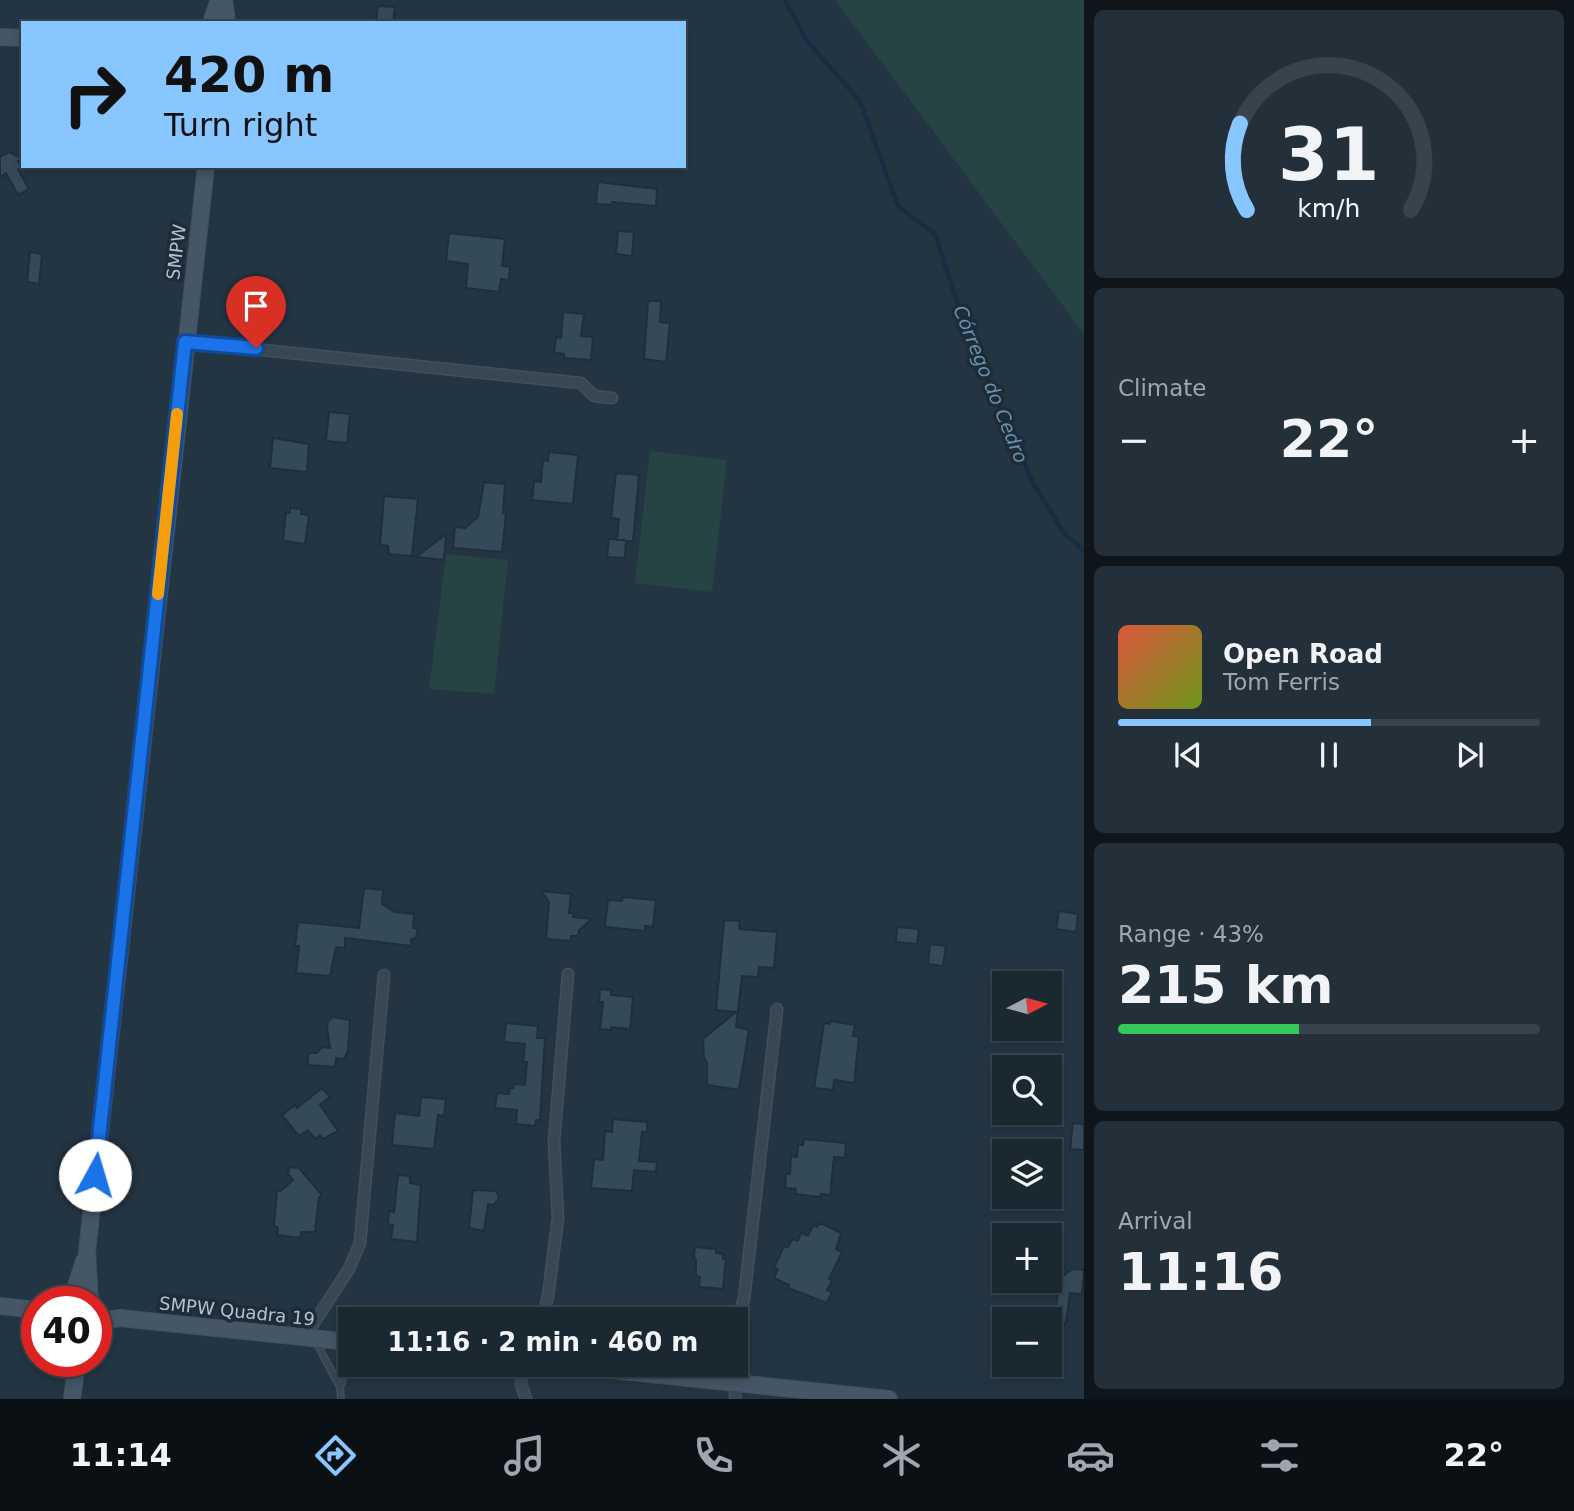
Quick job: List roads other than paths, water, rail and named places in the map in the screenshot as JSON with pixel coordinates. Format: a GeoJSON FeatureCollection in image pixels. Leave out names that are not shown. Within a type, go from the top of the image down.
{"type":"FeatureCollection","features":[{"type":"Feature","properties":{"kind":"street"},"geometry":{"type":"LineString","coordinates":[[212,21],[221,0]]}},
{"type":"Feature","properties":{"kind":"street"},"geometry":{"type":"LineString","coordinates":[[221,0],[226,21]]}},
{"type":"Feature","properties":{"kind":"street"},"geometry":{"type":"LineString","coordinates":[[0,37],[21,38]]}},
{"type":"Feature","properties":{"kind":"street","name":"SMPW"},"geometry":{"type":"LineString","coordinates":[[87,1252],[206,168]]}},
{"type":"Feature","properties":{"kind":"street"},"geometry":{"type":"LineString","coordinates":[[185,342],[581,383],[594,396],[612,398]]}},
{"type":"Feature","properties":{"kind":"street"},"geometry":{"type":"LineString","coordinates":[[545,1307],[558,1218],[554,1142],[568,974]]}},
{"type":"Feature","properties":{"kind":"street"},"geometry":{"type":"LineString","coordinates":[[309,1338],[349,1269],[360,1243],[384,975]]}},
{"type":"Feature","properties":{"kind":"street"},"geometry":{"type":"LineString","coordinates":[[741,1307],[777,1009]]}},
{"type":"Feature","properties":{"kind":"street"},"geometry":{"type":"LineString","coordinates":[[76,1286],[87,1252]]}},
{"type":"Feature","properties":{"kind":"street"},"geometry":{"type":"LineString","coordinates":[[87,1252],[89,1286]]}},
{"type":"Feature","properties":{"kind":"street"},"geometry":{"type":"LineString","coordinates":[[0,1306],[21,1308]]}},
{"type":"Feature","properties":{"kind":"street","name":"SMPW Quadra 19"},"geometry":{"type":"LineString","coordinates":[[112,1314],[120,1318]]}},
{"type":"Feature","properties":{"kind":"street","name":"SMPW Quadra 19"},"geometry":{"type":"LineString","coordinates":[[112,1319],[338,1341]]}},
{"type":"Feature","properties":{"kind":"street"},"geometry":{"type":"LineString","coordinates":[[72,1399],[74,1377]]}},
{"type":"Feature","properties":{"kind":"street"},"geometry":{"type":"LineString","coordinates":[[521,1377],[526,1399]]}},
{"type":"Feature","properties":{"kind":"street"},"geometry":{"type":"LineString","coordinates":[[681,1377],[710,1380],[736,1391],[880,1398]]}},
{"type":"Feature","properties":{"kind":"lane"},"geometry":{"type":"LineString","coordinates":[[309,1338],[340,1387]]}},
{"type":"Feature","properties":{"kind":"lane"},"geometry":{"type":"LineString","coordinates":[[341,1399],[340,1387],[344,1377]]}},
{"type":"Feature","properties":{"kind":"waterway","name":"Córrego do Cedro"},"geometry":{"type":"LineString","coordinates":[[785,0],[807,41],[860,101],[898,206],[935,234],[968,336],[1033,483],[1064,533],[1084,551]]}}]}
